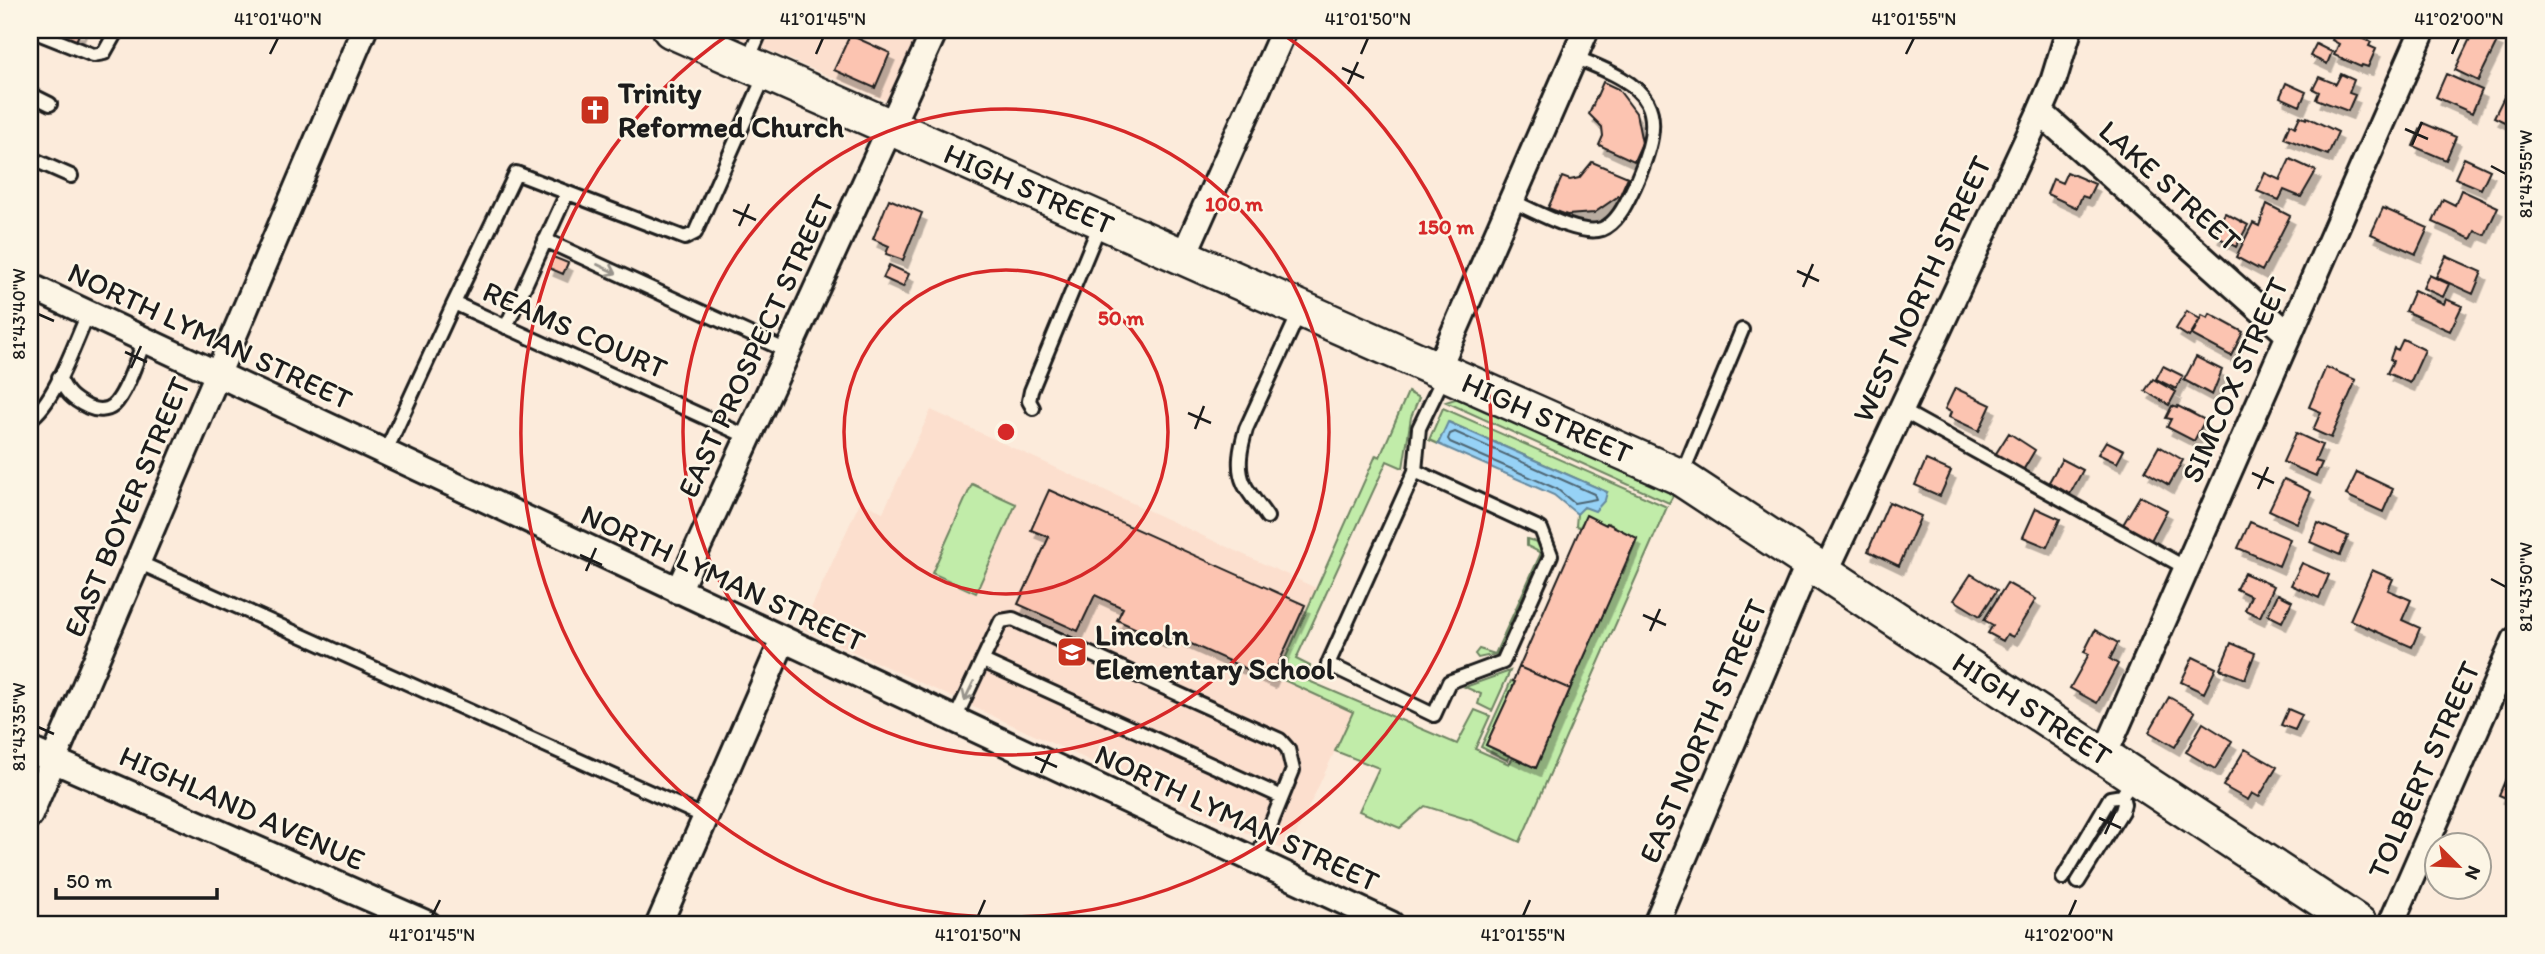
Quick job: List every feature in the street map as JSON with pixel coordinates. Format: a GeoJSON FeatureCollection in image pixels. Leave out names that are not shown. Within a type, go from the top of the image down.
{"type":"FeatureCollection","features":[{"type":"Feature","properties":{"kind":"main road","name":"HIGH STREET"},"geometry":{"type":"LineString","coordinates":[[671,30],[1681,478],[2104,756],[2129,786],[2359,924]]}},
{"type":"Feature","properties":{"kind":"street","name":"EAST BOYER STREET"},"geometry":{"type":"LineString","coordinates":[[30,815],[364,30]]}},
{"type":"Feature","properties":{"kind":"street","name":"EAST PROSPECT STREET"},"geometry":{"type":"LineString","coordinates":[[678,591],[935,30]]}},
{"type":"Feature","properties":{"kind":"street"},"geometry":{"type":"LineString","coordinates":[[1183,257],[1284,30]]}},
{"type":"Feature","properties":{"kind":"street"},"geometry":{"type":"LineString","coordinates":[[1442,371],[1586,30]]}},
{"type":"Feature","properties":{"kind":"street","name":"WEST NORTH STREET"},"geometry":{"type":"LineString","coordinates":[[1817,567],[1901,410],[2040,112],[2053,82],[2069,30]]}},
{"type":"Feature","properties":{"kind":"street","name":"SIMCOX STREET"},"geometry":{"type":"LineString","coordinates":[[2104,756],[2423,30]]}},
{"type":"Feature","properties":{"kind":"street","name":"LAKE STREET"},"geometry":{"type":"LineString","coordinates":[[2040,112],[2289,335]]}},
{"type":"Feature","properties":{"kind":"street","name":"NORTH LYMAN STREET"},"geometry":{"type":"LineString","coordinates":[[33,296],[88,314],[145,340],[1391,924]]}},
{"type":"Feature","properties":{"kind":"street","name":"EAST NORTH STREET"},"geometry":{"type":"LineString","coordinates":[[1656,924],[1817,567]]}},
{"type":"Feature","properties":{"kind":"street"},"geometry":{"type":"LineString","coordinates":[[659,924],[783,640]]}},
{"type":"Feature","properties":{"kind":"street","name":"TOLBERT STREET"},"geometry":{"type":"LineString","coordinates":[[2391,924],[2515,640]]}},
{"type":"Feature","properties":{"kind":"street","name":"HIGHLAND AVENUE"},"geometry":{"type":"LineString","coordinates":[[30,750],[428,924]]}},
{"type":"Feature","properties":{"kind":"lane"},"geometry":{"type":"LineString","coordinates":[[30,30],[93,55],[104,53],[117,30]]}},
{"type":"Feature","properties":{"kind":"lane"},"geometry":{"type":"LineString","coordinates":[[454,303],[516,173],[685,238],[695,233],[757,67],[761,30]]}},
{"type":"Feature","properties":{"kind":"lane"},"geometry":{"type":"LineString","coordinates":[[1512,201],[1564,224],[1587,230],[1602,229],[1617,218],[1645,161],[1653,132],[1651,111],[1642,93],[1626,79],[1574,57]]}},
{"type":"Feature","properties":{"kind":"lane"},"geometry":{"type":"LineString","coordinates":[[30,94],[50,104]]}},
{"type":"Feature","properties":{"kind":"lane"},"geometry":{"type":"LineString","coordinates":[[30,158],[71,176]]}},
{"type":"Feature","properties":{"kind":"lane"},"geometry":{"type":"LineString","coordinates":[[506,327],[567,193]]}},
{"type":"Feature","properties":{"kind":"lane"},"geometry":{"type":"LineString","coordinates":[[1033,408],[1029,401],[1031,391],[1101,220]]}},
{"type":"Feature","properties":{"kind":"lane"},"geometry":{"type":"LineString","coordinates":[[545,240],[787,351]]}},
{"type":"Feature","properties":{"kind":"lane","name":"REAMS COURT"},"geometry":{"type":"LineString","coordinates":[[385,453],[454,303],[748,437]]}},
{"type":"Feature","properties":{"kind":"lane"},"geometry":{"type":"LineString","coordinates":[[1267,517],[1245,485],[1240,470],[1242,444],[1246,429],[1301,308]]}},
{"type":"Feature","properties":{"kind":"lane"},"geometry":{"type":"LineString","coordinates":[[30,419],[38,414],[60,377],[88,314]]}},
{"type":"Feature","properties":{"kind":"lane"},"geometry":{"type":"LineString","coordinates":[[1681,478],[1742,330]]}},
{"type":"Feature","properties":{"kind":"lane"},"geometry":{"type":"LineString","coordinates":[[60,377],[66,393],[74,401],[93,409],[103,410],[113,406],[145,340]]}},
{"type":"Feature","properties":{"kind":"lane"},"geometry":{"type":"LineString","coordinates":[[1415,471],[1541,529],[1551,555],[1503,662],[1450,682],[1434,715],[1328,664],[1415,471],[1419,428],[1442,371]]}},
{"type":"Feature","properties":{"kind":"lane"},"geometry":{"type":"LineString","coordinates":[[1901,410],[2186,568]]}},
{"type":"Feature","properties":{"kind":"lane"},"geometry":{"type":"LineString","coordinates":[[138,562],[705,817]]}},
{"type":"Feature","properties":{"kind":"lane"},"geometry":{"type":"LineString","coordinates":[[954,721],[1001,621],[1013,619],[1280,740],[1292,758],[1293,770],[1256,862]]}},
{"type":"Feature","properties":{"kind":"lane"},"geometry":{"type":"LineString","coordinates":[[983,661],[1282,797]]}},
{"type":"Feature","properties":{"kind":"lane"},"geometry":{"type":"LineString","coordinates":[[2063,878],[2110,798],[2129,786]]}},
{"type":"Feature","properties":{"kind":"lane"},"geometry":{"type":"LineString","coordinates":[[2078,883],[2122,811],[2129,786]]}},
{"type":"Feature","properties":{"kind":"shaded area"},"geometry":{"type":"Polygon","coordinates":[[[721,30],[919,30],[887,101],[721,30]]]}},
{"type":"Feature","properties":{"kind":"shaded area","name":"Lincoln Elementary School"},"geometry":{"type":"Polygon","coordinates":[[[931,410],[1318,589],[1277,677],[1353,712],[1288,852],[802,628],[860,502],[883,512],[931,410]]]}},
{"type":"Feature","properties":{"kind":"green space"},"geometry":{"type":"Polygon","coordinates":[[[1408,392],[1419,398],[1411,417],[1403,468],[1387,461],[1296,659],[1310,666],[1304,679],[1457,744],[1475,710],[1490,716],[1475,749],[1509,764],[1513,758],[1536,768],[1637,539],[1608,523],[1606,525],[1586,516],[1580,527],[1576,526],[1577,514],[1581,508],[1587,507],[1607,492],[1449,422],[1438,444],[1429,440],[1443,408],[1667,507],[1520,842],[1473,821],[1425,806],[1400,828],[1359,811],[1379,768],[1335,751],[1353,712],[1277,677],[1376,455],[1380,457],[1408,392]]]}},
{"type":"Feature","properties":{"kind":"green space"},"geometry":{"type":"Polygon","coordinates":[[[1458,398],[1674,494],[1669,503],[1446,402],[1458,398]]]}},
{"type":"Feature","properties":{"kind":"green space"},"geometry":{"type":"Polygon","coordinates":[[[972,484],[1016,504],[976,593],[932,573],[972,484]]]}},
{"type":"Feature","properties":{"kind":"green space"},"geometry":{"type":"Polygon","coordinates":[[[1527,539],[1537,542],[1542,554],[1497,654],[1478,658],[1475,654],[1479,649],[1495,654],[1541,553],[1527,546],[1527,539]]]}},
{"type":"Feature","properties":{"kind":"green space"},"geometry":{"type":"Polygon","coordinates":[[[1510,671],[1492,711],[1478,704],[1481,694],[1465,687],[1510,671]]]}},
{"type":"Feature","properties":{"kind":"green space"},"geometry":{"type":"Polygon","coordinates":[[[1511,681],[1515,682],[1486,745],[1509,756],[1507,760],[1481,747],[1511,681]]]}},
{"type":"Feature","properties":{"kind":"water"},"geometry":{"type":"Polygon","coordinates":[[[1448,422],[1607,492],[1605,500],[1595,511],[1584,507],[1577,514],[1554,495],[1438,444],[1448,422]]]}},
{"type":"Feature","properties":{"kind":"building"},"geometry":{"type":"Polygon","coordinates":[[[49,30],[81,30],[76,41],[49,30]]]}},
{"type":"Feature","properties":{"kind":"building"},"geometry":{"type":"Polygon","coordinates":[[[2337,30],[2345,30],[2371,42],[2369,46],[2376,49],[2368,67],[2361,67],[2334,55],[2339,44],[2332,40],[2337,30]]]}},
{"type":"Feature","properties":{"kind":"building"},"geometry":{"type":"Polygon","coordinates":[[[2474,30],[2498,40],[2478,81],[2455,70],[2474,30]]]}},
{"type":"Feature","properties":{"kind":"building"},"geometry":{"type":"Polygon","coordinates":[[[850,35],[890,53],[875,88],[834,70],[850,35]]]}},
{"type":"Feature","properties":{"kind":"building"},"geometry":{"type":"Polygon","coordinates":[[[2316,44],[2332,52],[2327,64],[2310,56],[2316,44]]]}},
{"type":"Feature","properties":{"kind":"building"},"geometry":{"type":"Polygon","coordinates":[[[2341,74],[2354,80],[2349,93],[2355,95],[2348,111],[2316,99],[2319,92],[2313,89],[2319,77],[2336,84],[2341,74]]]}},
{"type":"Feature","properties":{"kind":"building"},"geometry":{"type":"Polygon","coordinates":[[[2446,74],[2482,90],[2472,113],[2436,97],[2446,74]]]}},
{"type":"Feature","properties":{"kind":"building"},"geometry":{"type":"Polygon","coordinates":[[[1603,82],[1618,89],[1636,113],[1642,143],[1634,161],[1599,145],[1603,136],[1602,127],[1589,114],[1603,82]]]}},
{"type":"Feature","properties":{"kind":"building"},"geometry":{"type":"Polygon","coordinates":[[[2286,83],[2306,92],[2300,106],[2280,97],[2286,83]]]}},
{"type":"Feature","properties":{"kind":"building"},"geometry":{"type":"Polygon","coordinates":[[[2505,95],[2515,99],[2515,127],[2494,117],[2505,95]]]}},
{"type":"Feature","properties":{"kind":"building"},"geometry":{"type":"Polygon","coordinates":[[[2300,116],[2338,132],[2328,155],[2284,138],[2290,124],[2295,127],[2300,116]]]}},
{"type":"Feature","properties":{"kind":"building"},"geometry":{"type":"Polygon","coordinates":[[[2423,123],[2456,137],[2446,160],[2413,146],[2423,123]]]}},
{"type":"Feature","properties":{"kind":"building"},"geometry":{"type":"Polygon","coordinates":[[[2464,158],[2490,170],[2481,189],[2455,178],[2464,158]]]}},
{"type":"Feature","properties":{"kind":"building"},"geometry":{"type":"Polygon","coordinates":[[[2290,159],[2316,171],[2301,197],[2284,190],[2279,200],[2257,191],[2265,173],[2280,180],[2290,159]]]}},
{"type":"Feature","properties":{"kind":"building"},"geometry":{"type":"Polygon","coordinates":[[[1592,162],[1628,177],[1620,195],[1594,213],[1567,215],[1548,208],[1562,177],[1570,180],[1579,178],[1592,162]]]}},
{"type":"Feature","properties":{"kind":"building"},"geometry":{"type":"Polygon","coordinates":[[[2067,172],[2095,184],[2088,198],[2082,196],[2077,208],[2047,194],[2053,179],[2062,183],[2067,172]]]}},
{"type":"Feature","properties":{"kind":"building"},"geometry":{"type":"Polygon","coordinates":[[[2461,190],[2498,207],[2485,235],[2475,231],[2471,239],[2433,222],[2443,199],[2455,205],[2461,190]]]}},
{"type":"Feature","properties":{"kind":"building"},"geometry":{"type":"Polygon","coordinates":[[[889,199],[922,213],[903,260],[886,254],[889,246],[873,239],[889,199]]]}},
{"type":"Feature","properties":{"kind":"building"},"geometry":{"type":"Polygon","coordinates":[[[2267,204],[2290,216],[2262,271],[2236,257],[2253,223],[2259,226],[2267,204]]]}},
{"type":"Feature","properties":{"kind":"building"},"geometry":{"type":"Polygon","coordinates":[[[2383,208],[2428,228],[2416,254],[2371,234],[2383,208]]]}},
{"type":"Feature","properties":{"kind":"building"},"geometry":{"type":"Polygon","coordinates":[[[2225,213],[2248,225],[2236,247],[2214,235],[2225,213]]]}},
{"type":"Feature","properties":{"kind":"building"},"geometry":{"type":"Polygon","coordinates":[[[2446,256],[2482,272],[2473,294],[2436,277],[2446,256]]]}},
{"type":"Feature","properties":{"kind":"building"},"geometry":{"type":"Polygon","coordinates":[[[553,257],[568,263],[563,274],[549,268],[553,257]]]}},
{"type":"Feature","properties":{"kind":"building"},"geometry":{"type":"Polygon","coordinates":[[[889,265],[909,274],[903,287],[883,278],[889,265]]]}},
{"type":"Feature","properties":{"kind":"building"},"geometry":{"type":"Polygon","coordinates":[[[2429,275],[2449,284],[2443,297],[2423,288],[2429,275]]]}},
{"type":"Feature","properties":{"kind":"building"},"geometry":{"type":"Polygon","coordinates":[[[2414,290],[2444,304],[2446,299],[2462,306],[2450,331],[2405,311],[2414,290]]]}},
{"type":"Feature","properties":{"kind":"building"},"geometry":{"type":"Polygon","coordinates":[[[2187,311],[2200,319],[2189,337],[2176,329],[2187,311]]]}},
{"type":"Feature","properties":{"kind":"building"},"geometry":{"type":"Polygon","coordinates":[[[2210,314],[2243,332],[2231,356],[2192,335],[2202,315],[2208,318],[2210,314]]]}},
{"type":"Feature","properties":{"kind":"building"},"geometry":{"type":"Polygon","coordinates":[[[2403,339],[2425,350],[2410,383],[2387,373],[2393,361],[2390,359],[2394,348],[2398,350],[2403,339]]]}},
{"type":"Feature","properties":{"kind":"building"},"geometry":{"type":"Polygon","coordinates":[[[2196,357],[2222,370],[2212,395],[2184,380],[2196,357]]]}},
{"type":"Feature","properties":{"kind":"building"},"geometry":{"type":"Polygon","coordinates":[[[2163,366],[2183,376],[2176,389],[2156,379],[2163,366]]]}},
{"type":"Feature","properties":{"kind":"building"},"geometry":{"type":"Polygon","coordinates":[[[2326,367],[2356,380],[2331,438],[2313,430],[2321,412],[2309,407],[2326,367]]]}},
{"type":"Feature","properties":{"kind":"building"},"geometry":{"type":"Polygon","coordinates":[[[2153,379],[2176,392],[2169,405],[2145,391],[2153,379]]]}},
{"type":"Feature","properties":{"kind":"building"},"geometry":{"type":"Polygon","coordinates":[[[1955,388],[1991,405],[1979,431],[1949,417],[1951,412],[1945,409],[1955,388]]]}},
{"type":"Feature","properties":{"kind":"building"},"geometry":{"type":"Polygon","coordinates":[[[2172,406],[2178,406],[2205,420],[2194,441],[2167,427],[2171,419],[2166,418],[2172,406]]]}},
{"type":"Feature","properties":{"kind":"building"},"geometry":{"type":"Polygon","coordinates":[[[2009,433],[2035,450],[2022,472],[1995,455],[2009,433]]]}},
{"type":"Feature","properties":{"kind":"building"},"geometry":{"type":"Polygon","coordinates":[[[2296,433],[2322,445],[2315,461],[2322,463],[2316,476],[2283,462],[2296,433]]]}},
{"type":"Feature","properties":{"kind":"building"},"geometry":{"type":"Polygon","coordinates":[[[2106,441],[2124,450],[2117,463],[2098,454],[2106,441]]]}},
{"type":"Feature","properties":{"kind":"building"},"geometry":{"type":"Polygon","coordinates":[[[2159,446],[2183,460],[2169,485],[2145,471],[2159,446]]]}},
{"type":"Feature","properties":{"kind":"building"},"geometry":{"type":"Polygon","coordinates":[[[2062,459],[2083,470],[2070,494],[2049,482],[2062,459]]]}},
{"type":"Feature","properties":{"kind":"building"},"geometry":{"type":"Polygon","coordinates":[[[1926,460],[1951,471],[1940,496],[1915,485],[1926,460]]]}},
{"type":"Feature","properties":{"kind":"building"},"geometry":{"type":"Polygon","coordinates":[[[2357,472],[2393,489],[2383,512],[2346,495],[2357,472]]]}},
{"type":"Feature","properties":{"kind":"building"},"geometry":{"type":"Polygon","coordinates":[[[2284,479],[2311,492],[2297,523],[2269,510],[2284,479]]]}},
{"type":"Feature","properties":{"kind":"building"},"geometry":{"type":"Polygon","coordinates":[[[1049,490],[1305,605],[1271,680],[1167,633],[1163,641],[1117,620],[1123,608],[1095,595],[1078,631],[1018,604],[1049,537],[1031,530],[1049,490]]]}},
{"type":"Feature","properties":{"kind":"building"},"geometry":{"type":"Polygon","coordinates":[[[2140,496],[2167,510],[2149,544],[2121,528],[2140,496]]]}},
{"type":"Feature","properties":{"kind":"building"},"geometry":{"type":"Polygon","coordinates":[[[1889,502],[1921,516],[1899,566],[1868,551],[1889,502]]]}},
{"type":"Feature","properties":{"kind":"building"},"geometry":{"type":"Polygon","coordinates":[[[2036,508],[2060,519],[2047,547],[2023,537],[2036,508]]]}},
{"type":"Feature","properties":{"kind":"building"},"geometry":{"type":"Polygon","coordinates":[[[1586,515],[1637,538],[1570,689],[1519,667],[1586,515]]]}},
{"type":"Feature","properties":{"kind":"building"},"geometry":{"type":"Polygon","coordinates":[[[2250,522],[2290,539],[2279,566],[2238,548],[2250,522]]]}},
{"type":"Feature","properties":{"kind":"building"},"geometry":{"type":"Polygon","coordinates":[[[2318,523],[2348,536],[2340,555],[2310,542],[2318,523]]]}},
{"type":"Feature","properties":{"kind":"building"},"geometry":{"type":"Polygon","coordinates":[[[2302,563],[2329,575],[2319,598],[2291,585],[2302,563]]]}},
{"type":"Feature","properties":{"kind":"building"},"geometry":{"type":"Polygon","coordinates":[[[2372,570],[2393,579],[2388,590],[2411,600],[2402,620],[2420,628],[2412,647],[2350,620],[2372,570]]]}},
{"type":"Feature","properties":{"kind":"building"},"geometry":{"type":"Polygon","coordinates":[[[2244,573],[2274,586],[2260,617],[2245,610],[2251,596],[2236,589],[2244,573]]]}},
{"type":"Feature","properties":{"kind":"building"},"geometry":{"type":"Polygon","coordinates":[[[1971,574],[1997,590],[1980,616],[1954,600],[1971,574]]]}},
{"type":"Feature","properties":{"kind":"building"},"geometry":{"type":"Polygon","coordinates":[[[2007,583],[2036,599],[2013,637],[2007,634],[2003,641],[1988,633],[1993,625],[1984,620],[2007,583]]]}},
{"type":"Feature","properties":{"kind":"building"},"geometry":{"type":"Polygon","coordinates":[[[2278,594],[2292,601],[2282,622],[2268,615],[2278,594]]]}},
{"type":"Feature","properties":{"kind":"building"},"geometry":{"type":"Polygon","coordinates":[[[2095,630],[2118,643],[2110,659],[2118,664],[2097,703],[2070,688],[2089,654],[2084,652],[2095,630]]]}},
{"type":"Feature","properties":{"kind":"building"},"geometry":{"type":"Polygon","coordinates":[[[2231,643],[2255,653],[2245,679],[2220,669],[2231,643]]]}},
{"type":"Feature","properties":{"kind":"building"},"geometry":{"type":"Polygon","coordinates":[[[2193,657],[2216,668],[2204,693],[2181,682],[2193,657]]]}},
{"type":"Feature","properties":{"kind":"building"},"geometry":{"type":"Polygon","coordinates":[[[1519,667],[1570,689],[1536,768],[1486,745],[1515,682],[1513,681],[1519,667]]]}},
{"type":"Feature","properties":{"kind":"building"},"geometry":{"type":"Polygon","coordinates":[[[2169,697],[2195,712],[2175,747],[2149,732],[2169,697]]]}},
{"type":"Feature","properties":{"kind":"building"},"geometry":{"type":"Polygon","coordinates":[[[2288,709],[2302,715],[2295,730],[2281,725],[2288,709]]]}},
{"type":"Feature","properties":{"kind":"building"},"geometry":{"type":"Polygon","coordinates":[[[2203,723],[2232,741],[2215,769],[2186,752],[2203,723]]]}},
{"type":"Feature","properties":{"kind":"building"},"geometry":{"type":"Polygon","coordinates":[[[2245,749],[2277,767],[2259,797],[2252,793],[2248,800],[2223,786],[2245,749]]]}},
{"type":"Feature","properties":{"kind":"building"},"geometry":{"type":"Polygon","coordinates":[[[2515,757],[2515,802],[2499,795],[2515,757]]]}},
{"type":"Feature","properties":{"kind":"place","name":"Trinity Reformed Church"},"geometry":{"type":"Point","coordinates":[595,110]}},
{"type":"Feature","properties":{"kind":"place","name":"Lincoln Elementary School"},"geometry":{"type":"Point","coordinates":[1072,652]}}]}
